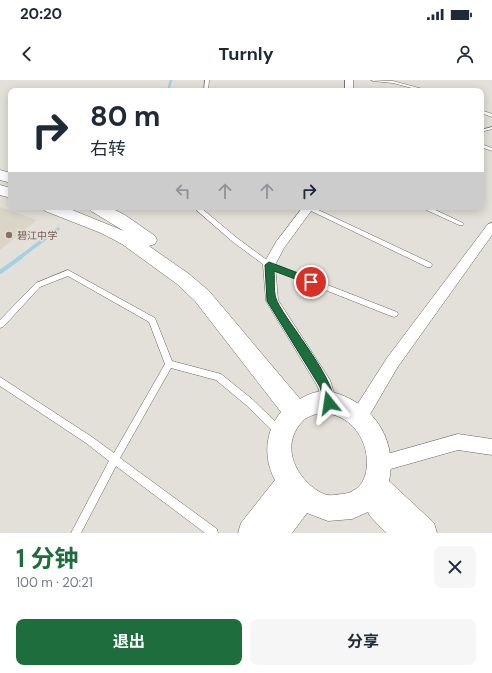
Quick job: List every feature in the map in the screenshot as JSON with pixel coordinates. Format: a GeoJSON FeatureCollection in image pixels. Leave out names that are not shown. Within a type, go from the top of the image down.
{"type":"FeatureCollection","features":[{"type":"Feature","properties":{"kind":"main road"},"geometry":{"type":"LineString","coordinates":[[58,210],[107,229],[128,240],[183,279],[202,296],[310,406]]}},
{"type":"Feature","properties":{"kind":"main road"},"geometry":{"type":"LineString","coordinates":[[102,210],[119,219],[200,278],[310,406]]}},
{"type":"Feature","properties":{"kind":"main road"},"geometry":{"type":"LineString","coordinates":[[310,406],[345,407],[359,417],[370,430],[378,446],[374,482],[354,506],[337,510],[319,507],[296,491],[281,466],[278,449],[281,432],[287,420],[310,406]]}},
{"type":"Feature","properties":{"kind":"main road"},"geometry":{"type":"LineString","coordinates":[[374,482],[405,533]]}},
{"type":"Feature","properties":{"kind":"main road"},"geometry":{"type":"LineString","coordinates":[[374,482],[424,533]]}},
{"type":"Feature","properties":{"kind":"main road"},"geometry":{"type":"LineString","coordinates":[[251,533],[296,491]]}},
{"type":"Feature","properties":{"kind":"main road"},"geometry":{"type":"LineString","coordinates":[[275,533],[296,491]]}},
{"type":"Feature","properties":{"kind":"street"},"geometry":{"type":"LineString","coordinates":[[306,210],[280,245],[269,265],[272,301],[325,385],[310,406]]}},
{"type":"Feature","properties":{"kind":"street"},"geometry":{"type":"LineString","coordinates":[[359,417],[392,364],[492,227]]}},
{"type":"Feature","properties":{"kind":"street"},"geometry":{"type":"LineString","coordinates":[[374,482],[458,442],[492,447]]}},
{"type":"Feature","properties":{"kind":"lane"},"geometry":{"type":"LineString","coordinates":[[373,80],[389,81],[416,88]]}},
{"type":"Feature","properties":{"kind":"lane"},"geometry":{"type":"LineString","coordinates":[[200,210],[235,240],[269,265],[394,314]]}},
{"type":"Feature","properties":{"kind":"lane"},"geometry":{"type":"LineString","coordinates":[[314,210],[429,265]]}},
{"type":"Feature","properties":{"kind":"lane"},"geometry":{"type":"LineString","coordinates":[[431,210],[461,224]]}},
{"type":"Feature","properties":{"kind":"lane"},"geometry":{"type":"LineString","coordinates":[[0,325],[38,285],[68,273],[152,320],[170,364]]}},
{"type":"Feature","properties":{"kind":"lane"},"geometry":{"type":"LineString","coordinates":[[170,364],[218,377],[249,402],[281,432]]}},
{"type":"Feature","properties":{"kind":"lane"},"geometry":{"type":"LineString","coordinates":[[76,533],[115,459],[170,364]]}},
{"type":"Feature","properties":{"kind":"lane"},"geometry":{"type":"LineString","coordinates":[[0,381],[89,440],[213,533]]}},
{"type":"Feature","properties":{"kind":"shaded area","name":"碧江中学"},"geometry":{"type":"Polygon","coordinates":[[[0,207],[37,220],[0,250],[0,207]]]}},
{"type":"Feature","properties":{"kind":"waterway"},"geometry":{"type":"LineString","coordinates":[[169,88],[171,80]]}},
{"type":"Feature","properties":{"kind":"waterway"},"geometry":{"type":"LineString","coordinates":[[19,258],[58,229]]}},
{"type":"Feature","properties":{"kind":"waterway"},"geometry":{"type":"LineString","coordinates":[[0,272],[21,257]]}},
{"type":"Feature","properties":{"kind":"place","name":"碧江中学"},"geometry":{"type":"Point","coordinates":[9,235]}},
{"type":"Feature","properties":{"kind":"route"},"geometry":{"type":"LineString","coordinates":[[311,282],[269,265],[272,301],[325,385],[329,403]]}}]}
